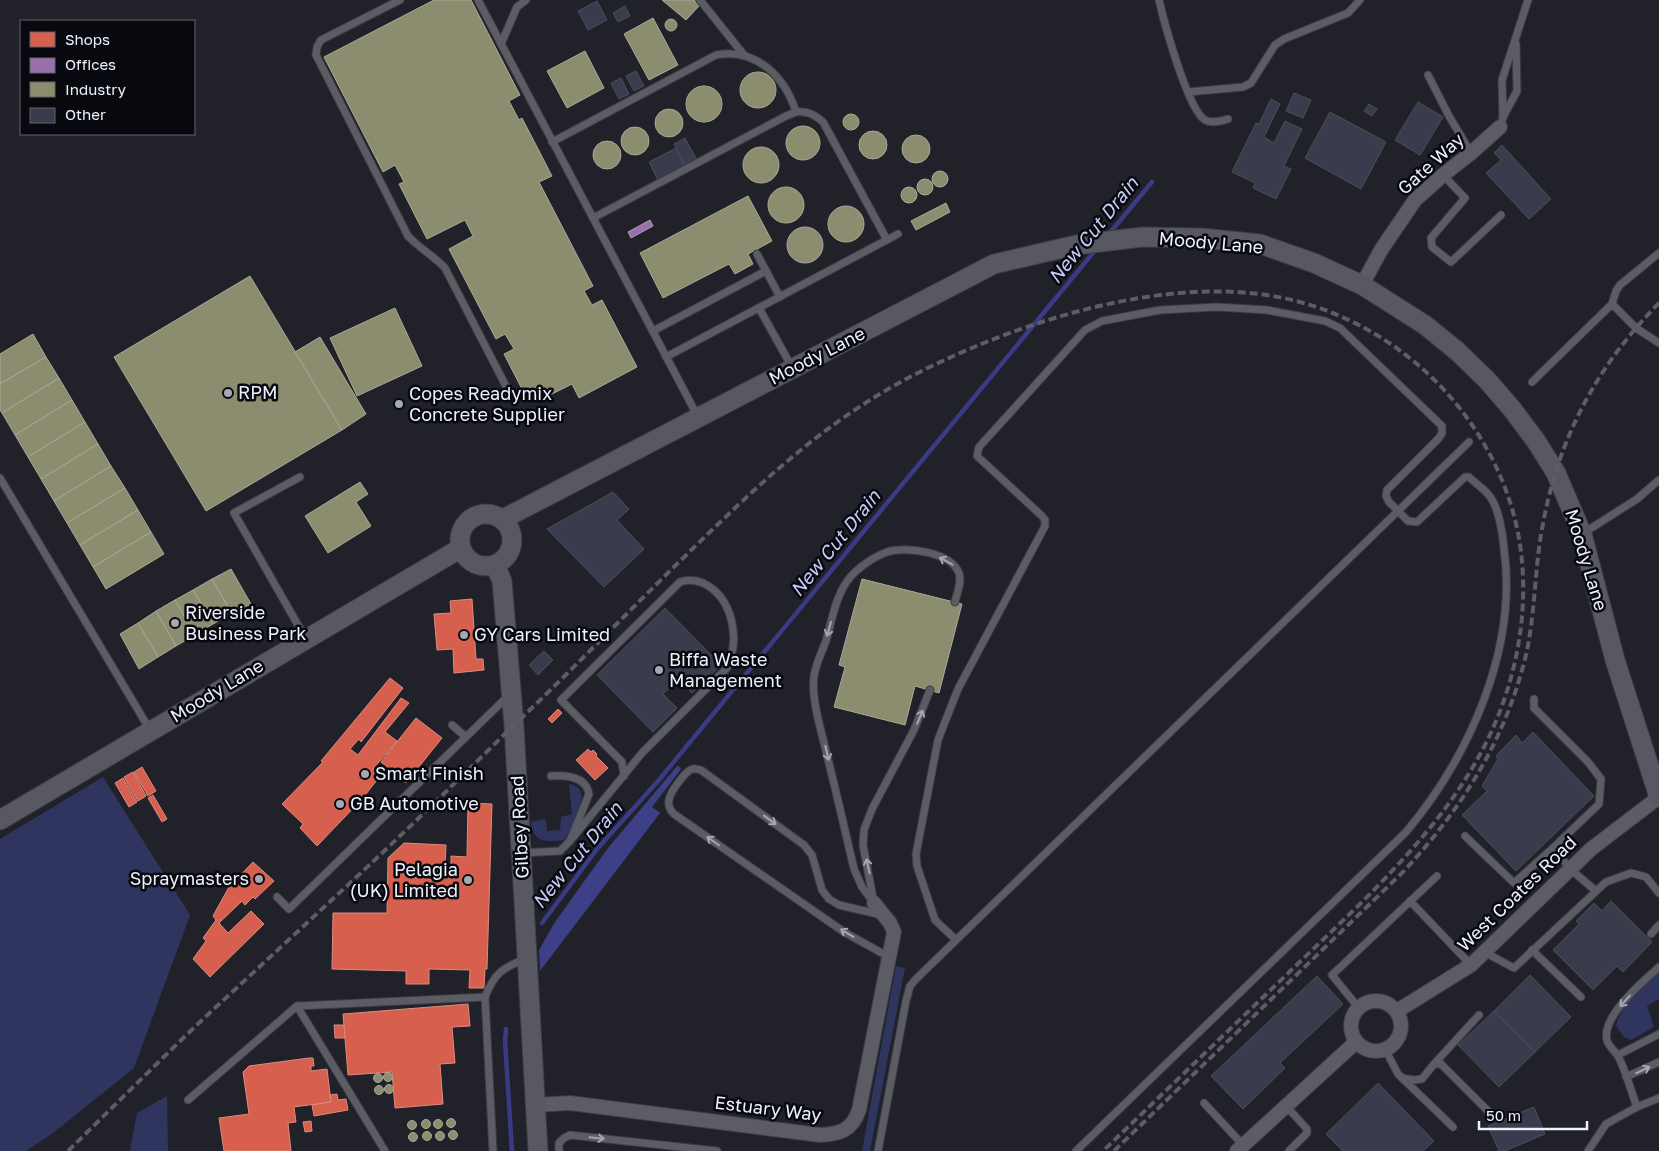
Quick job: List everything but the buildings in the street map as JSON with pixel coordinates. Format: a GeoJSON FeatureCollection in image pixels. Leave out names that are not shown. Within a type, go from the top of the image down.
{"type":"FeatureCollection","features":[{"type":"Feature","properties":{"kind":"street","name":"Gate Way"},"geometry":{"type":"LineString","coordinates":[[1362,285],[1381,250],[1415,200],[1472,153],[1501,122]]}},
{"type":"Feature","properties":{"kind":"street","name":"Moody Lane"},"geometry":{"type":"LineString","coordinates":[[503,519],[994,264],[1076,244],[1142,237],[1202,238],[1260,244],[1314,263],[1362,285],[1425,325],[1457,351],[1486,380],[1512,409],[1536,441],[1556,473],[1582,534],[1615,660],[1659,797]]}},
{"type":"Feature","properties":{"kind":"street"},"geometry":{"type":"LineString","coordinates":[[483,513],[492,513],[503,519],[509,526],[513,537],[512,546],[508,554],[495,565],[488,566],[474,563],[467,558],[461,548],[460,538],[467,521],[475,515],[483,513]]}},
{"type":"Feature","properties":{"kind":"street","name":"Moody Lane"},"geometry":{"type":"LineString","coordinates":[[0,820],[461,548]]}},
{"type":"Feature","properties":{"kind":"street","name":"Gilbey Road"},"geometry":{"type":"LineString","coordinates":[[495,565],[502,581],[512,699],[538,1151]]}},
{"type":"Feature","properties":{"kind":"street","name":"West Coates Road"},"geometry":{"type":"LineString","coordinates":[[1397,1011],[1471,965],[1591,849],[1659,797]]}},
{"type":"Feature","properties":{"kind":"street","name":"Estuary Way"},"geometry":{"type":"LineString","coordinates":[[536,1105],[570,1103],[820,1134],[834,1134],[846,1129],[856,1120],[859,1110],[894,932],[890,923],[874,903]]}},
{"type":"Feature","properties":{"kind":"street"},"geometry":{"type":"LineString","coordinates":[[1378,1000],[1392,1006],[1397,1011],[1400,1018],[1400,1033],[1392,1046],[1385,1049],[1369,1050],[1356,1042],[1350,1028],[1350,1020],[1358,1007],[1364,1003],[1378,1000]]}},
{"type":"Feature","properties":{"kind":"street"},"geometry":{"type":"LineString","coordinates":[[1240,1148],[1356,1042]]}},
{"type":"Feature","properties":{"kind":"lane"},"geometry":{"type":"LineString","coordinates":[[400,0],[322,40],[317,47],[316,55],[408,236],[437,259],[445,268],[511,396]]}},
{"type":"Feature","properties":{"kind":"lane"},"geometry":{"type":"LineString","coordinates":[[478,0],[698,418]]}},
{"type":"Feature","properties":{"kind":"lane"},"geometry":{"type":"LineString","coordinates":[[501,44],[516,7],[526,0]]}},
{"type":"Feature","properties":{"kind":"lane"},"geometry":{"type":"LineString","coordinates":[[700,0],[744,55]]}},
{"type":"Feature","properties":{"kind":"lane"},"geometry":{"type":"LineString","coordinates":[[1159,0],[1166,28],[1188,92],[1200,114],[1206,120],[1216,122],[1228,119]]}},
{"type":"Feature","properties":{"kind":"lane"},"geometry":{"type":"LineString","coordinates":[[1188,92],[1243,87],[1251,83],[1276,45],[1284,38],[1348,13],[1360,0]]}},
{"type":"Feature","properties":{"kind":"lane"},"geometry":{"type":"LineString","coordinates":[[1501,122],[1502,80],[1528,0]]}},
{"type":"Feature","properties":{"kind":"lane"},"geometry":{"type":"LineString","coordinates":[[1501,122],[1517,90],[1516,38]]}},
{"type":"Feature","properties":{"kind":"lane"},"geometry":{"type":"LineString","coordinates":[[552,142],[716,55],[728,52],[744,55],[759,61],[774,73],[785,88],[796,112]]}},
{"type":"Feature","properties":{"kind":"lane"},"geometry":{"type":"LineString","coordinates":[[1428,75],[1449,116],[1472,153]]}},
{"type":"Feature","properties":{"kind":"lane"},"geometry":{"type":"LineString","coordinates":[[593,218],[786,116],[796,112],[803,112],[815,115],[823,122],[887,240]]}},
{"type":"Feature","properties":{"kind":"lane"},"geometry":{"type":"LineString","coordinates":[[1443,175],[1465,198],[1431,238],[1432,247],[1451,262],[1501,215]]}},
{"type":"Feature","properties":{"kind":"lane"},"geometry":{"type":"LineString","coordinates":[[666,357],[898,234]]}},
{"type":"Feature","properties":{"kind":"lane"},"geometry":{"type":"LineString","coordinates":[[1532,382],[1612,304],[1620,285],[1659,253]]}},
{"type":"Feature","properties":{"kind":"lane"},"geometry":{"type":"LineString","coordinates":[[757,254],[780,297]]}},
{"type":"Feature","properties":{"kind":"lane"},"geometry":{"type":"LineString","coordinates":[[653,331],[766,271]]}},
{"type":"Feature","properties":{"kind":"lane"},"geometry":{"type":"LineString","coordinates":[[1612,304],[1636,328],[1659,343]]}},
{"type":"Feature","properties":{"kind":"lane"},"geometry":{"type":"LineString","coordinates":[[956,940],[935,920],[917,866],[916,854],[938,740],[958,689],[1044,526],[1045,520],[977,456],[979,447],[1085,330],[1102,321],[1160,310],[1217,307],[1267,310],[1325,321],[1340,328],[1442,426],[1442,433],[1439,438],[1387,490],[1386,496],[1389,502],[1408,521],[1417,522],[1465,476],[1469,477],[1491,498],[1502,527],[1506,559],[1506,595],[1501,640],[1490,684],[1473,728],[1448,773],[1424,810],[1406,832],[1076,1151]]}},
{"type":"Feature","properties":{"kind":"lane"},"geometry":{"type":"LineString","coordinates":[[758,308],[793,369]]}},
{"type":"Feature","properties":{"kind":"lane"},"geometry":{"type":"LineString","coordinates":[[878,1151],[910,986],[1469,442]]}},
{"type":"Feature","properties":{"kind":"lane"},"geometry":{"type":"LineString","coordinates":[[300,477],[234,513],[306,639]]}},
{"type":"Feature","properties":{"kind":"lane"},"geometry":{"type":"LineString","coordinates":[[0,478],[151,731]]}},
{"type":"Feature","properties":{"kind":"lane"},"geometry":{"type":"LineString","coordinates":[[1582,534],[1637,499],[1659,480]]}},
{"type":"Feature","properties":{"kind":"lane"},"geometry":{"type":"LineString","coordinates":[[874,903],[862,887],[854,870],[816,705],[814,677],[837,599],[845,583],[855,572],[872,559],[888,552],[906,550],[927,552],[947,560],[955,566],[959,574],[960,585],[955,602]]}},
{"type":"Feature","properties":{"kind":"lane"},"geometry":{"type":"LineString","coordinates":[[521,852],[560,851],[570,841],[624,776],[642,753],[727,668],[732,657],[734,637],[731,617],[722,599],[710,587],[698,581],[686,580],[680,582],[561,700],[622,762],[624,776]]}},
{"type":"Feature","properties":{"kind":"lane"},"geometry":{"type":"LineString","coordinates":[[874,903],[863,845],[864,830],[872,809],[914,730],[930,690]]}},
{"type":"Feature","properties":{"kind":"lane"},"geometry":{"type":"LineString","coordinates":[[277,897],[289,909],[505,699],[512,699]]}},
{"type":"Feature","properties":{"kind":"lane"},"geometry":{"type":"LineString","coordinates":[[1466,836],[1514,883],[1598,804],[1601,779],[1588,762],[1534,708],[1534,699]]}},
{"type":"Feature","properties":{"kind":"lane"},"geometry":{"type":"LineString","coordinates":[[452,725],[466,737]]}},
{"type":"Feature","properties":{"kind":"lane"},"geometry":{"type":"LineString","coordinates":[[884,915],[839,905],[829,899],[822,890],[812,855],[804,845],[701,770],[694,768],[688,771],[672,792],[668,800],[670,809],[674,814],[844,932],[889,957]]}},
{"type":"Feature","properties":{"kind":"lane"},"geometry":{"type":"LineString","coordinates":[[551,776],[567,775],[576,778],[588,789],[589,794],[570,841]]}},
{"type":"Feature","properties":{"kind":"lane"},"geometry":{"type":"LineString","coordinates":[[1554,847],[1570,868],[1596,891]]}},
{"type":"Feature","properties":{"kind":"lane"},"geometry":{"type":"LineString","coordinates":[[1484,952],[1514,968],[1606,882],[1631,873],[1646,877],[1659,893]]}},
{"type":"Feature","properties":{"kind":"lane"},"geometry":{"type":"LineString","coordinates":[[1358,1007],[1332,975],[1437,876]]}},
{"type":"Feature","properties":{"kind":"lane"},"geometry":{"type":"LineString","coordinates":[[1410,901],[1471,965]]}},
{"type":"Feature","properties":{"kind":"lane"},"geometry":{"type":"LineString","coordinates":[[1651,934],[1659,926]]}},
{"type":"Feature","properties":{"kind":"lane"},"geometry":{"type":"LineString","coordinates":[[1532,950],[1581,997]]}},
{"type":"Feature","properties":{"kind":"lane"},"geometry":{"type":"LineString","coordinates":[[492,1151],[485,997],[495,977],[507,966],[527,959]]}},
{"type":"Feature","properties":{"kind":"lane"},"geometry":{"type":"LineString","coordinates":[[1637,1107],[1618,1055],[1606,1042],[1606,1028],[1618,1009],[1640,984],[1659,967]]}},
{"type":"Feature","properties":{"kind":"lane"},"geometry":{"type":"LineString","coordinates":[[188,1100],[298,1006],[485,997]]}},
{"type":"Feature","properties":{"kind":"lane"},"geometry":{"type":"LineString","coordinates":[[298,1006],[385,1151]]}},
{"type":"Feature","properties":{"kind":"lane"},"geometry":{"type":"LineString","coordinates":[[1402,1078],[1422,1079],[1479,1015]]}},
{"type":"Feature","properties":{"kind":"lane"},"geometry":{"type":"LineString","coordinates":[[1618,1055],[1659,1034]]}},
{"type":"Feature","properties":{"kind":"lane"},"geometry":{"type":"LineString","coordinates":[[1385,1049],[1392,1064],[1402,1078],[1453,1127]]}},
{"type":"Feature","properties":{"kind":"lane"},"geometry":{"type":"LineString","coordinates":[[1626,1078],[1659,1062]]}},
{"type":"Feature","properties":{"kind":"lane"},"geometry":{"type":"LineString","coordinates":[[1434,1064],[1441,1064],[1488,1111]]}},
{"type":"Feature","properties":{"kind":"lane"},"geometry":{"type":"LineString","coordinates":[[1588,1151],[1606,1124],[1637,1107],[1659,1098]]}},
{"type":"Feature","properties":{"kind":"lane"},"geometry":{"type":"LineString","coordinates":[[1204,1103],[1240,1148]]}},
{"type":"Feature","properties":{"kind":"lane"},"geometry":{"type":"LineString","coordinates":[[1286,1106],[1307,1129],[1307,1133],[1289,1151]]}},
{"type":"Feature","properties":{"kind":"lane"},"geometry":{"type":"LineString","coordinates":[[559,1151],[559,1142],[570,1135],[717,1151]]}},
{"type":"Feature","properties":{"kind":"shaded area"},"geometry":{"type":"Polygon","coordinates":[[[678,765],[681,769],[652,807],[660,813],[540,971],[539,950],[555,922],[608,848],[678,765]]]}},
{"type":"Feature","properties":{"kind":"shaded area"},"geometry":{"type":"Polygon","coordinates":[[[103,777],[190,915],[134,1068],[53,1133],[26,1151],[0,1151],[0,839],[103,777]]]}},
{"type":"Feature","properties":{"kind":"shaded area"},"geometry":{"type":"Polygon","coordinates":[[[569,784],[577,787],[581,792],[582,798],[578,813],[568,835],[564,840],[542,840],[534,834],[531,822],[546,819],[547,831],[560,830],[561,817],[572,814],[569,784]]]}},
{"type":"Feature","properties":{"kind":"shaded area"},"geometry":{"type":"Polygon","coordinates":[[[896,966],[905,968],[870,1151],[862,1151],[896,966]]]}},
{"type":"Feature","properties":{"kind":"shaded area"},"geometry":{"type":"Polygon","coordinates":[[[1659,972],[1659,999],[1647,1006],[1654,1027],[1631,1040],[1623,1036],[1616,1026],[1619,1018],[1633,996],[1659,972]]]}},
{"type":"Feature","properties":{"kind":"shaded area"},"geometry":{"type":"Polygon","coordinates":[[[167,1096],[168,1151],[130,1151],[137,1113],[167,1096]]]}},
{"type":"Feature","properties":{"kind":"waterway","name":"New Cut Drain"},"geometry":{"type":"LineString","coordinates":[[1108,235],[1152,182]]}},
{"type":"Feature","properties":{"kind":"waterway","name":"New Cut Drain"},"geometry":{"type":"LineString","coordinates":[[542,923],[597,849],[658,781],[1097,248]]}},
{"type":"Feature","properties":{"kind":"waterway","name":"New Cut Drain"},"geometry":{"type":"LineString","coordinates":[[506,1029],[505,1041],[512,1151]]}},
{"type":"Feature","properties":{"kind":"railway"},"geometry":{"type":"LineString","coordinates":[[68,1151],[201,1021],[426,811],[678,563],[767,479],[829,428],[896,384],[934,365],[971,348],[1050,319],[1134,299],[1177,293],[1218,291],[1259,294],[1305,303],[1348,320],[1388,342],[1424,370],[1456,404],[1483,442],[1503,483],[1517,528],[1521,550],[1523,571],[1522,615],[1520,636],[1511,679],[1492,730],[1478,758],[1443,811],[1423,836],[1358,906],[1103,1151]]}},
{"type":"Feature","properties":{"kind":"railway"},"geometry":{"type":"LineString","coordinates":[[1114,1151],[1402,873],[1423,850],[1460,801],[1491,750],[1504,722],[1524,663],[1528,647],[1541,535],[1548,501],[1568,439],[1581,409],[1615,354],[1659,303]]}},
{"type":"Feature","properties":{"kind":"place","name":"RPM"},"geometry":{"type":"Point","coordinates":[228,393]}},
{"type":"Feature","properties":{"kind":"place","name":"Copes Readymix Concrete Supplier"},"geometry":{"type":"Point","coordinates":[399,404]}},
{"type":"Feature","properties":{"kind":"place","name":"Riverside Business Park"},"geometry":{"type":"Point","coordinates":[175,623]}},
{"type":"Feature","properties":{"kind":"place","name":"GY Cars Limited"},"geometry":{"type":"Point","coordinates":[464,635]}},
{"type":"Feature","properties":{"kind":"place","name":"Biffa Waste Management"},"geometry":{"type":"Point","coordinates":[659,670]}},
{"type":"Feature","properties":{"kind":"place","name":"Smart Finish"},"geometry":{"type":"Point","coordinates":[365,774]}},
{"type":"Feature","properties":{"kind":"place","name":"GB Automotive"},"geometry":{"type":"Point","coordinates":[340,804]}},
{"type":"Feature","properties":{"kind":"place","name":"Spraymasters"},"geometry":{"type":"Point","coordinates":[259,879]}},
{"type":"Feature","properties":{"kind":"place","name":"Pelagia (UK) Limited"},"geometry":{"type":"Point","coordinates":[468,880]}}]}
